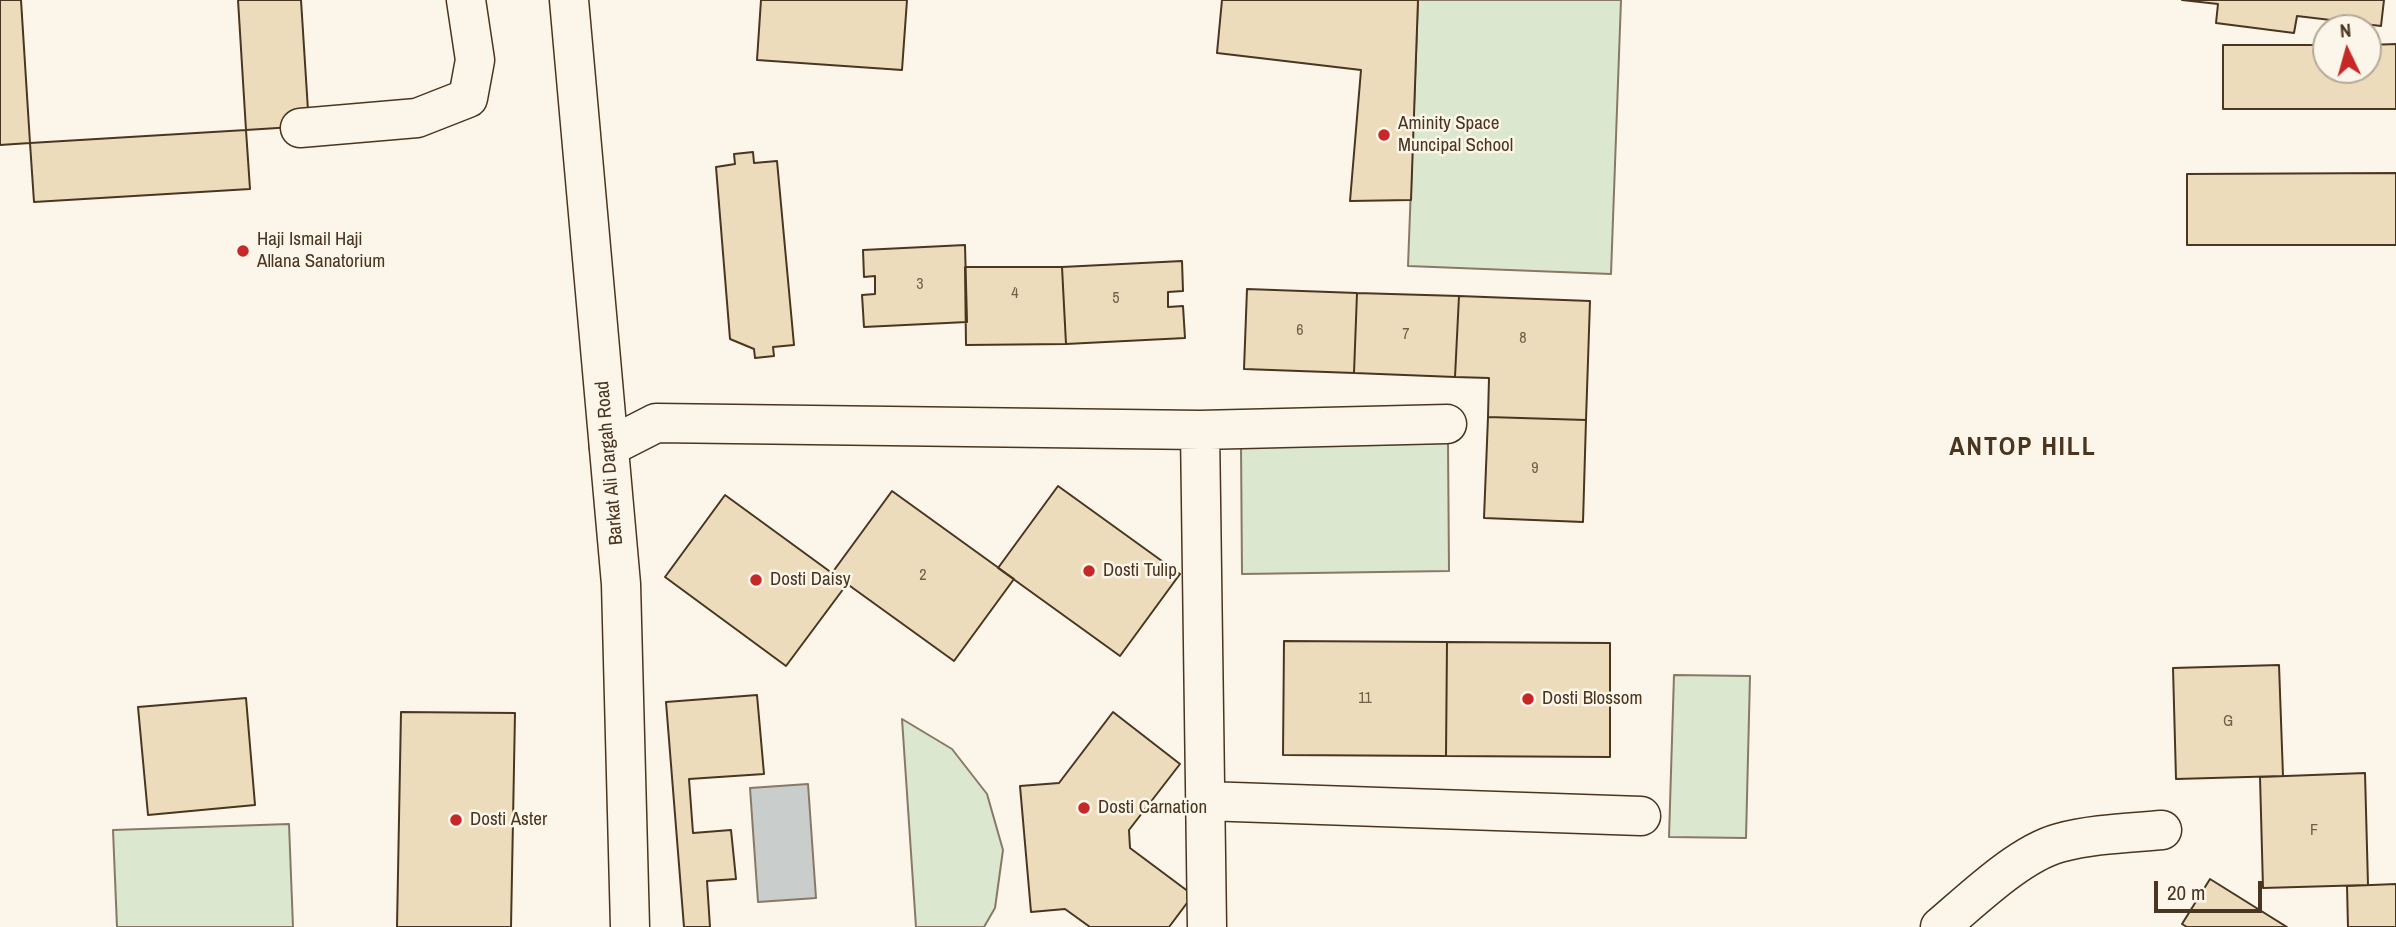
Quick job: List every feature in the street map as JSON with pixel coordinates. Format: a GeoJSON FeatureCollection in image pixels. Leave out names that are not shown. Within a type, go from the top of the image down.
{"type":"FeatureCollection","features":[{"type":"Feature","properties":{"kind":"main road"},"geometry":{"type":"LineString","coordinates":[[300,128],[417,118],[468,98],[475,60],[466,0]]}},
{"type":"Feature","properties":{"kind":"main road","name":"Barkat Ali Dargah Road"},"geometry":{"type":"LineString","coordinates":[[569,0],[621,583],[630,927]]}},
{"type":"Feature","properties":{"kind":"main road"},"geometry":{"type":"LineString","coordinates":[[609,447],[656,423],[1200,430],[1447,425]]}},
{"type":"Feature","properties":{"kind":"main road"},"geometry":{"type":"LineString","coordinates":[[1200,430],[1207,927]]}},
{"type":"Feature","properties":{"kind":"main road"},"geometry":{"type":"LineString","coordinates":[[1205,801],[1641,816]]}},
{"type":"Feature","properties":{"kind":"main road"},"geometry":{"type":"LineString","coordinates":[[1940,927],[1982,891],[2027,858],[2057,844],[2090,837],[2162,830]]}},
{"type":"Feature","properties":{"kind":"green space"},"geometry":{"type":"Polygon","coordinates":[[[1418,0],[1621,0],[1611,274],[1408,266],[1418,0]]]}},
{"type":"Feature","properties":{"kind":"green space"},"geometry":{"type":"Polygon","coordinates":[[[1448,442],[1449,571],[1242,574],[1241,445],[1448,442]]]}},
{"type":"Feature","properties":{"kind":"green space"},"geometry":{"type":"Polygon","coordinates":[[[1674,675],[1750,676],[1746,838],[1669,837],[1674,675]]]}},
{"type":"Feature","properties":{"kind":"green space"},"geometry":{"type":"Polygon","coordinates":[[[902,719],[952,749],[987,794],[1003,850],[995,908],[984,927],[916,927],[902,719]]]}},
{"type":"Feature","properties":{"kind":"green space"},"geometry":{"type":"Polygon","coordinates":[[[289,824],[293,927],[117,927],[113,830],[289,824]]]}},
{"type":"Feature","properties":{"kind":"shaded area"},"geometry":{"type":"Polygon","coordinates":[[[808,784],[816,898],[758,902],[750,788],[808,784]]]}},
{"type":"Feature","properties":{"kind":"building"},"geometry":{"type":"Polygon","coordinates":[[[0,0],[21,0],[30,143],[0,145],[0,0]]]}},
{"type":"Feature","properties":{"kind":"building"},"geometry":{"type":"Polygon","coordinates":[[[238,0],[301,0],[309,126],[246,130],[238,0]]]}},
{"type":"Feature","properties":{"kind":"building"},"geometry":{"type":"Polygon","coordinates":[[[761,0],[907,0],[902,70],[757,60],[761,0]]]}},
{"type":"Feature","properties":{"kind":"building","name":"Aminity Space Muncipal School"},"geometry":{"type":"Polygon","coordinates":[[[1222,0],[1418,0],[1411,200],[1350,201],[1361,70],[1217,53],[1222,0]]]}},
{"type":"Feature","properties":{"kind":"building"},"geometry":{"type":"Polygon","coordinates":[[[2182,0],[2384,0],[2382,17],[2382,14],[2312,14],[2312,18],[2297,16],[2294,33],[2216,23],[2218,4],[2182,0]]]}},
{"type":"Feature","properties":{"kind":"building"},"geometry":{"type":"Polygon","coordinates":[[[2382,44],[2396,44],[2396,109],[2223,109],[2223,45],[2312,45],[2312,84],[2382,84],[2382,44]]]}},
{"type":"Feature","properties":{"kind":"building"},"geometry":{"type":"Polygon","coordinates":[[[246,130],[250,189],[34,202],[30,143],[246,130]]]}},
{"type":"Feature","properties":{"kind":"building"},"geometry":{"type":"Polygon","coordinates":[[[753,152],[754,163],[777,161],[794,345],[773,347],[774,356],[755,358],[754,349],[730,339],[716,167],[735,164],[734,154],[753,152]]]}},
{"type":"Feature","properties":{"kind":"building"},"geometry":{"type":"Polygon","coordinates":[[[2396,173],[2396,245],[2187,245],[2187,174],[2396,173]]]}},
{"type":"Feature","properties":{"kind":"building"},"geometry":{"type":"Polygon","coordinates":[[[965,245],[967,322],[864,327],[862,295],[875,294],[875,276],[864,277],[863,250],[965,245]]]}},
{"type":"Feature","properties":{"kind":"building"},"geometry":{"type":"Polygon","coordinates":[[[1182,261],[1183,291],[1168,292],[1168,307],[1183,306],[1185,338],[1066,344],[1062,267],[1182,261]]]}},
{"type":"Feature","properties":{"kind":"building"},"geometry":{"type":"Polygon","coordinates":[[[965,267],[1062,267],[1066,344],[966,345],[965,267]]]}},
{"type":"Feature","properties":{"kind":"building"},"geometry":{"type":"Polygon","coordinates":[[[1247,289],[1357,293],[1354,373],[1244,369],[1247,289]]]}},
{"type":"Feature","properties":{"kind":"building"},"geometry":{"type":"Polygon","coordinates":[[[1357,293],[1459,296],[1455,377],[1354,373],[1357,293]]]}},
{"type":"Feature","properties":{"kind":"building"},"geometry":{"type":"Polygon","coordinates":[[[1459,296],[1590,301],[1586,420],[1488,417],[1489,378],[1455,377],[1459,296]]]}},
{"type":"Feature","properties":{"kind":"building"},"geometry":{"type":"Polygon","coordinates":[[[1488,417],[1586,420],[1583,522],[1484,518],[1488,417]]]}},
{"type":"Feature","properties":{"kind":"building","name":"Dosti Tulip"},"geometry":{"type":"Polygon","coordinates":[[[1058,486],[1180,574],[1120,656],[998,568],[1058,486]]]}},
{"type":"Feature","properties":{"kind":"building"},"geometry":{"type":"Polygon","coordinates":[[[892,491],[1014,579],[954,661],[832,573],[892,491]]]}},
{"type":"Feature","properties":{"kind":"building","name":"Dosti Daisy"},"geometry":{"type":"Polygon","coordinates":[[[725,495],[847,584],[786,666],[665,577],[725,495]]]}},
{"type":"Feature","properties":{"kind":"building"},"geometry":{"type":"Polygon","coordinates":[[[1284,641],[1447,642],[1446,756],[1283,755],[1284,641]]]}},
{"type":"Feature","properties":{"kind":"building","name":"Dosti Blossom"},"geometry":{"type":"Polygon","coordinates":[[[1447,642],[1610,643],[1610,757],[1446,756],[1447,642]]]}},
{"type":"Feature","properties":{"kind":"building"},"geometry":{"type":"Polygon","coordinates":[[[2279,665],[2283,776],[2176,779],[2173,668],[2279,665]]]}},
{"type":"Feature","properties":{"kind":"building"},"geometry":{"type":"Polygon","coordinates":[[[757,695],[764,774],[689,779],[693,833],[731,830],[736,879],[707,881],[710,927],[684,927],[666,702],[757,695]]]}},
{"type":"Feature","properties":{"kind":"building"},"geometry":{"type":"Polygon","coordinates":[[[246,698],[255,805],[148,815],[138,707],[246,698]]]}},
{"type":"Feature","properties":{"kind":"building","name":"Dosti Aster"},"geometry":{"type":"Polygon","coordinates":[[[401,712],[515,713],[511,927],[397,927],[401,712]]]}},
{"type":"Feature","properties":{"kind":"building","name":"Dosti Carnation"},"geometry":{"type":"Polygon","coordinates":[[[1113,712],[1180,764],[1129,830],[1130,848],[1193,895],[1169,927],[1090,927],[1065,909],[1031,912],[1020,786],[1059,783],[1113,712]]]}},
{"type":"Feature","properties":{"kind":"building"},"geometry":{"type":"Polygon","coordinates":[[[2365,773],[2368,885],[2263,888],[2260,777],[2365,773]]]}},
{"type":"Feature","properties":{"kind":"building"},"geometry":{"type":"Polygon","coordinates":[[[2210,879],[2287,927],[2187,927],[2182,924],[2210,879]]]}},
{"type":"Feature","properties":{"kind":"building"},"geometry":{"type":"Polygon","coordinates":[[[2396,884],[2396,927],[2348,927],[2347,886],[2396,884]]]}},
{"type":"Feature","properties":{"kind":"place","name":"Aminity Space Muncipal School"},"geometry":{"type":"Point","coordinates":[1384,135]}},
{"type":"Feature","properties":{"kind":"place","name":"Haji Ismail Haji Allana Sanatorium"},"geometry":{"type":"Point","coordinates":[243,251]}},
{"type":"Feature","properties":{"kind":"place","name":"Dosti Tulip"},"geometry":{"type":"Point","coordinates":[1089,571]}},
{"type":"Feature","properties":{"kind":"place","name":"Dosti Daisy"},"geometry":{"type":"Point","coordinates":[756,580]}},
{"type":"Feature","properties":{"kind":"place","name":"Dosti Blossom"},"geometry":{"type":"Point","coordinates":[1528,699]}},
{"type":"Feature","properties":{"kind":"place","name":"Dosti Carnation"},"geometry":{"type":"Point","coordinates":[1084,808]}},
{"type":"Feature","properties":{"kind":"place","name":"Dosti Aster"},"geometry":{"type":"Point","coordinates":[456,820]}},
{"type":"Feature","properties":{"kind":"district","name":"ANTOP HILL"},"geometry":{"type":"Point","coordinates":[2023,448]}}]}
